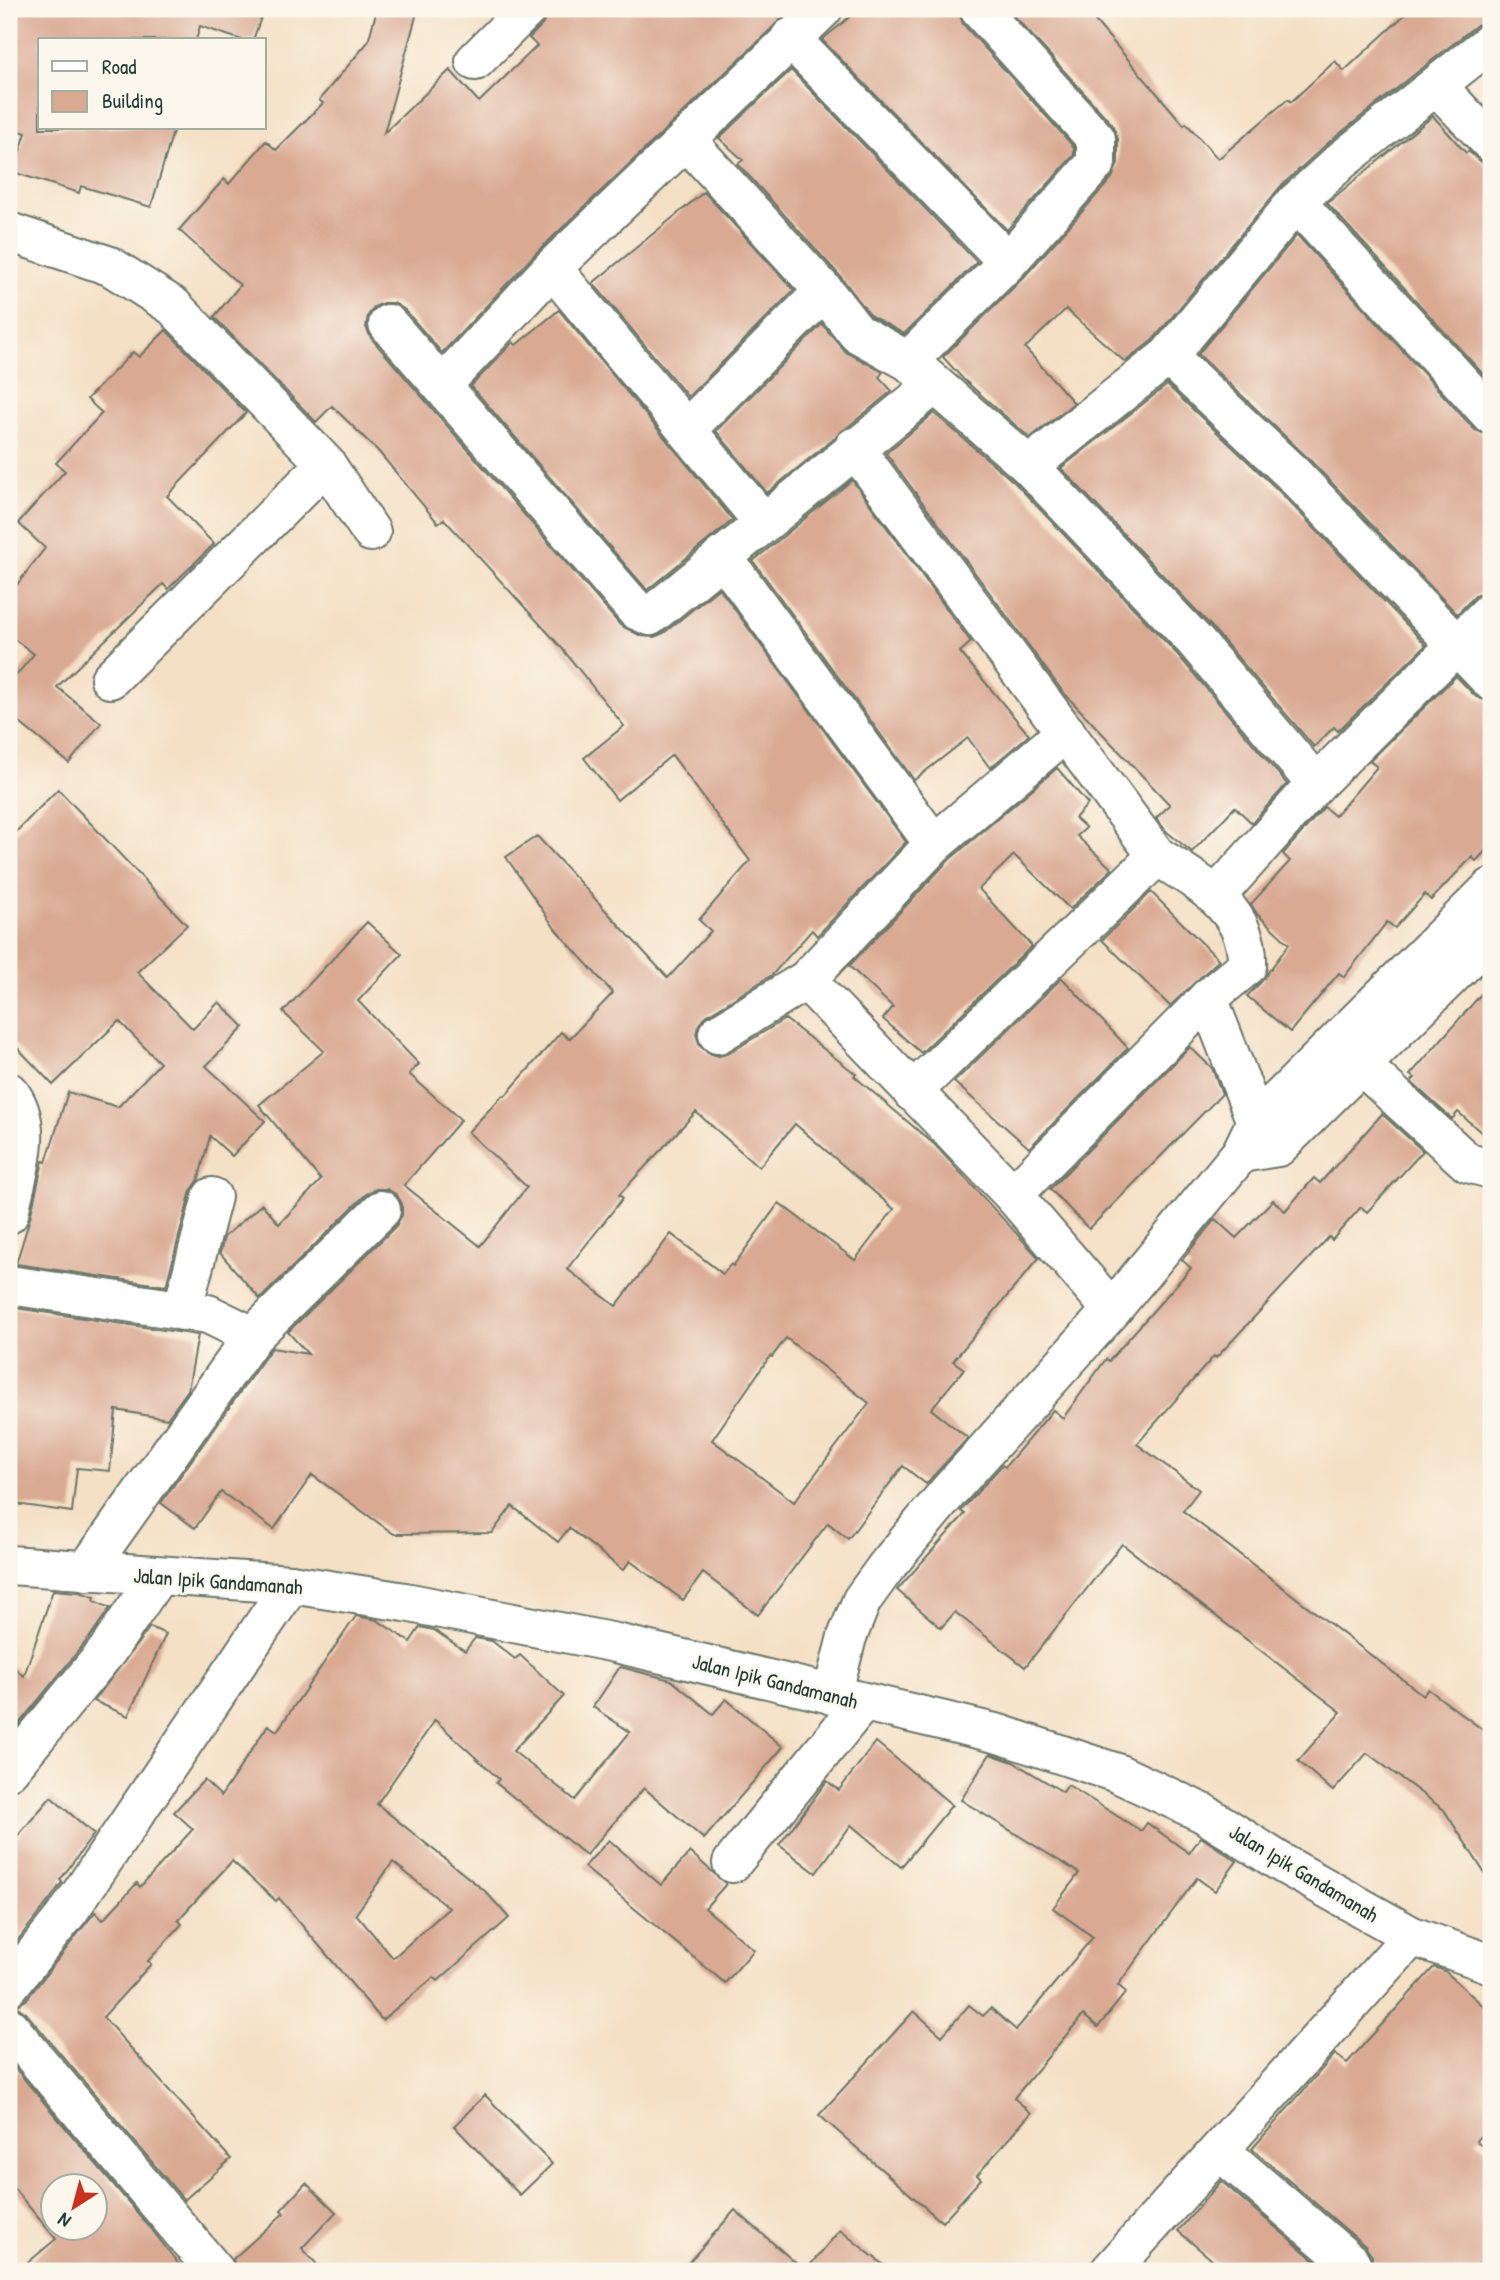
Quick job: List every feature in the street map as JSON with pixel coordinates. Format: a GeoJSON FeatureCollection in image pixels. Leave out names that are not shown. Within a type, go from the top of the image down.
{"type":"FeatureCollection","features":[{"type":"Feature","properties":{"kind":"street"},"geometry":{"type":"LineString","coordinates":[[475,61],[527,9]]}},
{"type":"Feature","properties":{"kind":"street"},"geometry":{"type":"LineString","coordinates":[[442,384],[552,268],[823,9]]}},
{"type":"Feature","properties":{"kind":"street"},"geometry":{"type":"LineString","coordinates":[[388,324],[636,610],[650,616],[854,447],[921,374],[1008,261],[1096,163],[1096,139],[979,9]]}},
{"type":"Feature","properties":{"kind":"street"},"geometry":{"type":"LineString","coordinates":[[790,38],[1008,261]]}},
{"type":"Feature","properties":{"kind":"street"},"geometry":{"type":"LineString","coordinates":[[1029,466],[1168,356],[1296,202],[1342,160],[1491,42]]}},
{"type":"Feature","properties":{"kind":"street"},"geometry":{"type":"LineString","coordinates":[[1437,86],[1491,143]]}},
{"type":"Feature","properties":{"kind":"street"},"geometry":{"type":"LineString","coordinates":[[686,140],[824,290],[857,333],[921,374],[1029,466],[1194,640],[1316,784]]}},
{"type":"Feature","properties":{"kind":"street"},"geometry":{"type":"LineString","coordinates":[[1296,202],[1491,415]]}},
{"type":"Feature","properties":{"kind":"street"},"geometry":{"type":"LineString","coordinates":[[9,232],[110,266],[164,299],[196,327],[326,464],[371,532]]}},
{"type":"Feature","properties":{"kind":"street"},"geometry":{"type":"LineString","coordinates":[[552,268],[762,522]]}},
{"type":"Feature","properties":{"kind":"street"},"geometry":{"type":"LineString","coordinates":[[687,429],[824,290]]}},
{"type":"Feature","properties":{"kind":"street"},"geometry":{"type":"LineString","coordinates":[[1168,356],[1292,472],[1491,681]]}},
{"type":"Feature","properties":{"kind":"street"},"geometry":{"type":"LineString","coordinates":[[854,447],[1157,856],[1217,894],[1244,936],[1248,948],[1247,965],[1208,999],[1013,1195]]}},
{"type":"Feature","properties":{"kind":"street"},"geometry":{"type":"LineString","coordinates":[[110,679],[326,464]]}},
{"type":"Feature","properties":{"kind":"street"},"geometry":{"type":"LineString","coordinates":[[722,556],[934,844]]}},
{"type":"Feature","properties":{"kind":"street"},"geometry":{"type":"LineString","coordinates":[[1217,894],[1316,784],[1457,648],[1491,611]]}},
{"type":"Feature","properties":{"kind":"street"},"geometry":{"type":"LineString","coordinates":[[718,1034],[807,980],[934,844],[1066,732]]}},
{"type":"Feature","properties":{"kind":"street"},"geometry":{"type":"LineString","coordinates":[[912,1093],[1157,856]]}},
{"type":"Feature","properties":{"kind":"street"},"geometry":{"type":"LineString","coordinates":[[1258,1141],[1360,1065],[1491,888]]}},
{"type":"Feature","properties":{"kind":"street"},"geometry":{"type":"LineString","coordinates":[[732,1863],[847,1699],[847,1637],[862,1600],[886,1567],[949,1491],[1112,1310],[1258,1141],[1434,967],[1491,937]]}},
{"type":"Feature","properties":{"kind":"street"},"geometry":{"type":"LineString","coordinates":[[807,980],[912,1093],[1013,1195],[1112,1310]]}},
{"type":"Feature","properties":{"kind":"street"},"geometry":{"type":"LineString","coordinates":[[1208,999],[1258,1141]]}},
{"type":"Feature","properties":{"kind":"street"},"geometry":{"type":"LineString","coordinates":[[1360,1065],[1468,1163],[1491,1169]]}},
{"type":"Feature","properties":{"kind":"street"},"geometry":{"type":"LineString","coordinates":[[9,1092],[19,1104],[24,1120],[9,1214]]}},
{"type":"Feature","properties":{"kind":"street"},"geometry":{"type":"LineString","coordinates":[[182,1311],[212,1197]]}},
{"type":"Feature","properties":{"kind":"street"},"geometry":{"type":"LineString","coordinates":[[86,1571],[253,1336],[381,1210]]}},
{"type":"Feature","properties":{"kind":"street"},"geometry":{"type":"LineString","coordinates":[[9,1285],[208,1314],[253,1336]]}},
{"type":"Feature","properties":{"kind":"street","name":"Jalan Ipik Gandamanah"},"geometry":{"type":"LineString","coordinates":[[9,1565],[292,1584],[405,1602],[616,1643],[999,1734],[1118,1773],[1203,1813],[1284,1865],[1412,1936],[1491,1964]]}},
{"type":"Feature","properties":{"kind":"street"},"geometry":{"type":"LineString","coordinates":[[9,1770],[107,1651],[158,1576]]}},
{"type":"Feature","properties":{"kind":"street"},"geometry":{"type":"LineString","coordinates":[[9,1986],[69,1911],[292,1584]]}},
{"type":"Feature","properties":{"kind":"street"},"geometry":{"type":"LineString","coordinates":[[1111,2271],[1412,1936]]}},
{"type":"Feature","properties":{"kind":"street"},"geometry":{"type":"LineString","coordinates":[[9,2027],[215,2271]]}},
{"type":"Feature","properties":{"kind":"street"},"geometry":{"type":"LineString","coordinates":[[1220,2151],[1351,2263]]}},
{"type":"Feature","properties":{"kind":"building"},"geometry":{"type":"Polygon","coordinates":[[[9,9],[264,9],[254,38],[236,38],[200,26],[197,38],[38,38],[38,130],[173,130],[151,207],[81,186],[79,193],[13,172],[26,133],[9,127],[9,9]]]}},
{"type":"Feature","properties":{"kind":"building"},"geometry":{"type":"Polygon","coordinates":[[[377,9],[418,9],[384,133],[450,70],[479,102],[537,46],[529,38],[543,24],[548,9],[792,9],[537,252],[442,353],[405,310],[394,303],[383,303],[374,307],[368,316],[366,327],[371,338],[620,625],[641,636],[654,637],[664,633],[719,588],[906,842],[817,936],[812,930],[772,975],[706,1016],[699,1024],[696,1034],[700,1046],[708,1053],[719,1056],[729,1053],[785,1019],[856,1074],[854,1076],[935,1145],[1039,1258],[953,1361],[964,1369],[931,1409],[968,1438],[926,1484],[903,1466],[848,1539],[828,1523],[758,1615],[703,1573],[683,1600],[630,1561],[623,1570],[569,1528],[558,1542],[512,1506],[492,1533],[394,1534],[312,1475],[274,1529],[221,1492],[195,1528],[161,1503],[270,1350],[272,1348],[308,1354],[288,1332],[396,1226],[402,1215],[402,1204],[397,1195],[387,1189],[376,1189],[366,1194],[260,1299],[220,1253],[224,1237],[262,1204],[279,1224],[321,1180],[259,1105],[324,1051],[283,1012],[367,922],[402,954],[358,1001],[419,1064],[409,1074],[461,1120],[404,1185],[480,1246],[527,1187],[468,1132],[503,1095],[505,1096],[561,1032],[569,1039],[613,993],[556,930],[506,857],[537,836],[668,978],[711,931],[699,920],[750,861],[672,755],[617,800],[584,758],[624,726],[560,646],[444,519],[438,523],[378,451],[332,406],[316,422],[214,317],[240,285],[179,230],[224,179],[229,184],[266,141],[276,150],[323,103],[319,100],[368,42],[377,9]],[[696,1112],[619,1195],[623,1198],[567,1269],[616,1306],[671,1234],[723,1274],[731,1264],[733,1266],[779,1203],[855,1260],[894,1209],[795,1124],[759,1167],[696,1112]],[[786,1338],[772,1357],[770,1356],[712,1440],[794,1502],[869,1403],[786,1338]]]}},
{"type":"Feature","properties":{"kind":"building"},"geometry":{"type":"Polygon","coordinates":[[[859,9],[958,9],[963,24],[1074,147],[1074,155],[1007,230],[822,40],[859,9]]]}},
{"type":"Feature","properties":{"kind":"building"},"geometry":{"type":"Polygon","coordinates":[[[1008,9],[1085,9],[1184,125],[1186,123],[1218,159],[1288,99],[1291,102],[1335,61],[1344,71],[1411,9],[1491,9],[1491,21],[1477,25],[1328,143],[1281,186],[1153,340],[1125,362],[1066,309],[1025,348],[1074,403],[1030,438],[963,379],[943,357],[1024,277],[1112,178],[1118,163],[1118,139],[1112,124],[1008,9]]]}},
{"type":"Feature","properties":{"kind":"building"},"geometry":{"type":"Polygon","coordinates":[[[791,70],[977,262],[904,334],[871,316],[840,276],[738,164],[743,160],[719,138],[791,70]]]}},
{"type":"Feature","properties":{"kind":"building"},"geometry":{"type":"Polygon","coordinates":[[[1433,116],[1466,153],[1468,151],[1484,164],[1491,164],[1491,383],[1327,203],[1433,116]]]}},
{"type":"Feature","properties":{"kind":"building"},"geometry":{"type":"Polygon","coordinates":[[[704,192],[794,290],[688,397],[593,283],[704,192]]]}},
{"type":"Feature","properties":{"kind":"building"},"geometry":{"type":"Polygon","coordinates":[[[1297,235],[1475,430],[1491,436],[1491,590],[1476,595],[1457,614],[1308,458],[1198,354],[1297,235]]]}},
{"type":"Feature","properties":{"kind":"building"},"geometry":{"type":"Polygon","coordinates":[[[559,310],[733,520],[647,590],[471,386],[513,342],[516,345],[559,310]]]}},
{"type":"Feature","properties":{"kind":"building"},"geometry":{"type":"Polygon","coordinates":[[[822,324],[846,352],[883,372],[879,377],[892,391],[767,493],[716,431],[822,324]]]}},
{"type":"Feature","properties":{"kind":"building"},"geometry":{"type":"Polygon","coordinates":[[[166,330],[246,413],[167,496],[214,544],[168,589],[163,584],[57,687],[101,723],[69,763],[9,714],[9,684],[34,654],[9,635],[9,595],[45,548],[18,523],[65,471],[56,463],[102,413],[87,399],[133,352],[139,357],[166,330]]]}},
{"type":"Feature","properties":{"kind":"building"},"geometry":{"type":"Polygon","coordinates":[[[1167,385],[1277,489],[1426,645],[1338,731],[1334,727],[1314,747],[1210,625],[1061,468],[1167,385]]]}},
{"type":"Feature","properties":{"kind":"building"},"geometry":{"type":"Polygon","coordinates":[[[934,413],[1014,482],[1178,655],[1287,784],[1252,823],[1235,807],[1192,852],[1167,832],[1156,818],[1170,805],[1063,692],[886,453],[934,413]]]}},
{"type":"Feature","properties":{"kind":"building"},"geometry":{"type":"Polygon","coordinates":[[[852,480],[971,642],[960,652],[1029,735],[990,768],[968,738],[914,780],[753,561],[852,480]]]}},
{"type":"Feature","properties":{"kind":"building"},"geometry":{"type":"Polygon","coordinates":[[[1456,676],[1476,697],[1491,702],[1491,845],[1476,861],[1472,857],[1431,900],[1425,894],[1395,928],[1387,922],[1344,977],[1339,973],[1290,1032],[1247,996],[1289,944],[1257,914],[1251,904],[1290,861],[1283,854],[1324,807],[1335,816],[1377,767],[1370,761],[1456,676]]]}},
{"type":"Feature","properties":{"kind":"building"},"geometry":{"type":"Polygon","coordinates":[[[1057,768],[1088,804],[1075,818],[1086,828],[1077,836],[1112,869],[1070,909],[1014,855],[979,889],[1032,946],[921,1053],[883,1019],[893,1007],[849,966],[949,860],[1057,768]]]}},
{"type":"Feature","properties":{"kind":"building"},"geometry":{"type":"Polygon","coordinates":[[[58,789],[187,925],[137,972],[193,1029],[219,1002],[244,1027],[206,1066],[265,1121],[232,1156],[210,1136],[198,1181],[191,1191],[166,1286],[16,1264],[43,1161],[46,1162],[68,1092],[118,1107],[160,1063],[119,1021],[53,1085],[9,1039],[9,839],[58,789]]]}},
{"type":"Feature","properties":{"kind":"building"},"geometry":{"type":"Polygon","coordinates":[[[1151,892],[1219,960],[1170,1006],[1102,940],[1151,892]]]}},
{"type":"Feature","properties":{"kind":"building"},"geometry":{"type":"Polygon","coordinates":[[[1062,978],[1128,1048],[1029,1148],[954,1082],[1062,978]]]}},
{"type":"Feature","properties":{"kind":"building"},"geometry":{"type":"Polygon","coordinates":[[[1491,983],[1491,1141],[1458,1112],[1452,1119],[1411,1082],[1415,1078],[1410,1075],[1491,983]]]}},
{"type":"Feature","properties":{"kind":"building"},"geometry":{"type":"Polygon","coordinates":[[[1190,1047],[1212,1068],[1222,1094],[1089,1229],[1050,1189],[1190,1047]]]}},
{"type":"Feature","properties":{"kind":"building"},"geometry":{"type":"Polygon","coordinates":[[[1382,1114],[1423,1151],[1367,1212],[1361,1207],[1332,1240],[1329,1237],[1216,1358],[1214,1356],[1137,1444],[1199,1490],[1183,1511],[1423,1695],[1428,1689],[1491,1736],[1491,1883],[1444,1810],[1367,1753],[1333,1791],[1298,1761],[1341,1712],[1122,1544],[1025,1667],[955,1612],[941,1628],[897,1590],[965,1514],[961,1511],[966,1505],[1002,1465],[1005,1467],[1053,1410],[1063,1418],[1106,1359],[1109,1361],[1191,1268],[1182,1260],[1215,1219],[1236,1238],[1273,1200],[1285,1211],[1314,1178],[1320,1183],[1382,1114]]]}},
{"type":"Feature","properties":{"kind":"building"},"geometry":{"type":"Polygon","coordinates":[[[9,1307],[198,1335],[188,1390],[167,1419],[116,1410],[110,1471],[77,1468],[72,1512],[9,1503],[9,1307]]]}},
{"type":"Feature","properties":{"kind":"building"},"geometry":{"type":"Polygon","coordinates":[[[53,1590],[79,1592],[95,1597],[94,1601],[110,1608],[9,1736],[9,1664],[24,1676],[53,1590]]]}},
{"type":"Feature","properties":{"kind":"building"},"geometry":{"type":"Polygon","coordinates":[[[356,1616],[377,1620],[410,1642],[420,1627],[434,1630],[465,1651],[475,1638],[492,1641],[515,1659],[520,1655],[564,1696],[513,1751],[575,1800],[630,1732],[593,1707],[620,1667],[671,1680],[713,1714],[726,1699],[783,1747],[704,1839],[644,1788],[586,1855],[496,1783],[499,1779],[435,1720],[377,1804],[486,1892],[509,1918],[438,1981],[434,1977],[382,2020],[279,1898],[276,1901],[232,1861],[178,1920],[182,1924],[148,1961],[151,1964],[103,2017],[231,2159],[184,2200],[26,2013],[16,2006],[26,2000],[95,1912],[103,1920],[137,1883],[140,1887],[193,1829],[174,1812],[204,1780],[221,1796],[268,1725],[277,1731],[356,1616]],[[393,1862],[356,1914],[393,1958],[449,1908],[393,1862]]]}},
{"type":"Feature","properties":{"kind":"building"},"geometry":{"type":"Polygon","coordinates":[[[150,1627],[166,1634],[128,1716],[94,1701],[150,1627]]]}},
{"type":"Feature","properties":{"kind":"building"},"geometry":{"type":"Polygon","coordinates":[[[876,1742],[952,1805],[901,1867],[851,1825],[816,1873],[779,1845],[827,1781],[839,1790],[876,1742]]]}},
{"type":"Feature","properties":{"kind":"building"},"geometry":{"type":"Polygon","coordinates":[[[990,1754],[1013,1762],[1063,1792],[1068,1785],[1141,1831],[1147,1823],[1189,1853],[1201,1837],[1237,1861],[1215,1891],[1197,1878],[1118,1985],[1126,1992],[1098,2027],[1083,2015],[1014,2098],[1031,2113],[977,2175],[981,2179],[942,2222],[819,2115],[914,2011],[942,2036],[969,2005],[983,2016],[991,2008],[1016,2030],[1093,1937],[1053,1908],[1079,1873],[961,1800],[990,1754]]]}},
{"type":"Feature","properties":{"kind":"building"},"geometry":{"type":"Polygon","coordinates":[[[51,1797],[94,1834],[60,1880],[62,1882],[51,1898],[9,1951],[9,1846],[51,1797]]]}},
{"type":"Feature","properties":{"kind":"building"},"geometry":{"type":"Polygon","coordinates":[[[609,1840],[661,1885],[690,1852],[726,1884],[705,1908],[754,1950],[725,1983],[584,1867],[609,1840]]]}},
{"type":"Feature","properties":{"kind":"building"},"geometry":{"type":"Polygon","coordinates":[[[1434,1967],[1445,1971],[1491,2013],[1491,2124],[1476,2141],[1491,2154],[1491,2271],[1371,2271],[1372,2256],[1365,2246],[1252,2149],[1335,2054],[1347,2063],[1434,1967]]]}},
{"type":"Feature","properties":{"kind":"building"},"geometry":{"type":"Polygon","coordinates":[[[9,2061],[103,2172],[38,2172],[38,2218],[9,2183],[9,2061]]]}},
{"type":"Feature","properties":{"kind":"building"},"geometry":{"type":"Polygon","coordinates":[[[485,2095],[552,2164],[520,2195],[454,2126],[485,2095]]]}},
{"type":"Feature","properties":{"kind":"building"},"geometry":{"type":"Polygon","coordinates":[[[108,2178],[184,2271],[18,2271],[52,2242],[108,2242],[108,2178]]]}},
{"type":"Feature","properties":{"kind":"building"},"geometry":{"type":"Polygon","coordinates":[[[1221,2181],[1327,2271],[1225,2271],[1178,2231],[1221,2181]]]}},
{"type":"Feature","properties":{"kind":"building"},"geometry":{"type":"Polygon","coordinates":[[[306,2183],[336,2212],[302,2248],[323,2271],[236,2271],[233,2259],[284,2213],[281,2210],[306,2183]]]}},
{"type":"Feature","properties":{"kind":"building"},"geometry":{"type":"Polygon","coordinates":[[[735,2210],[805,2271],[681,2271],[735,2210]]]}},
{"type":"Feature","properties":{"kind":"building"},"geometry":{"type":"Polygon","coordinates":[[[840,2230],[891,2271],[805,2271],[840,2230]]]}}]}
